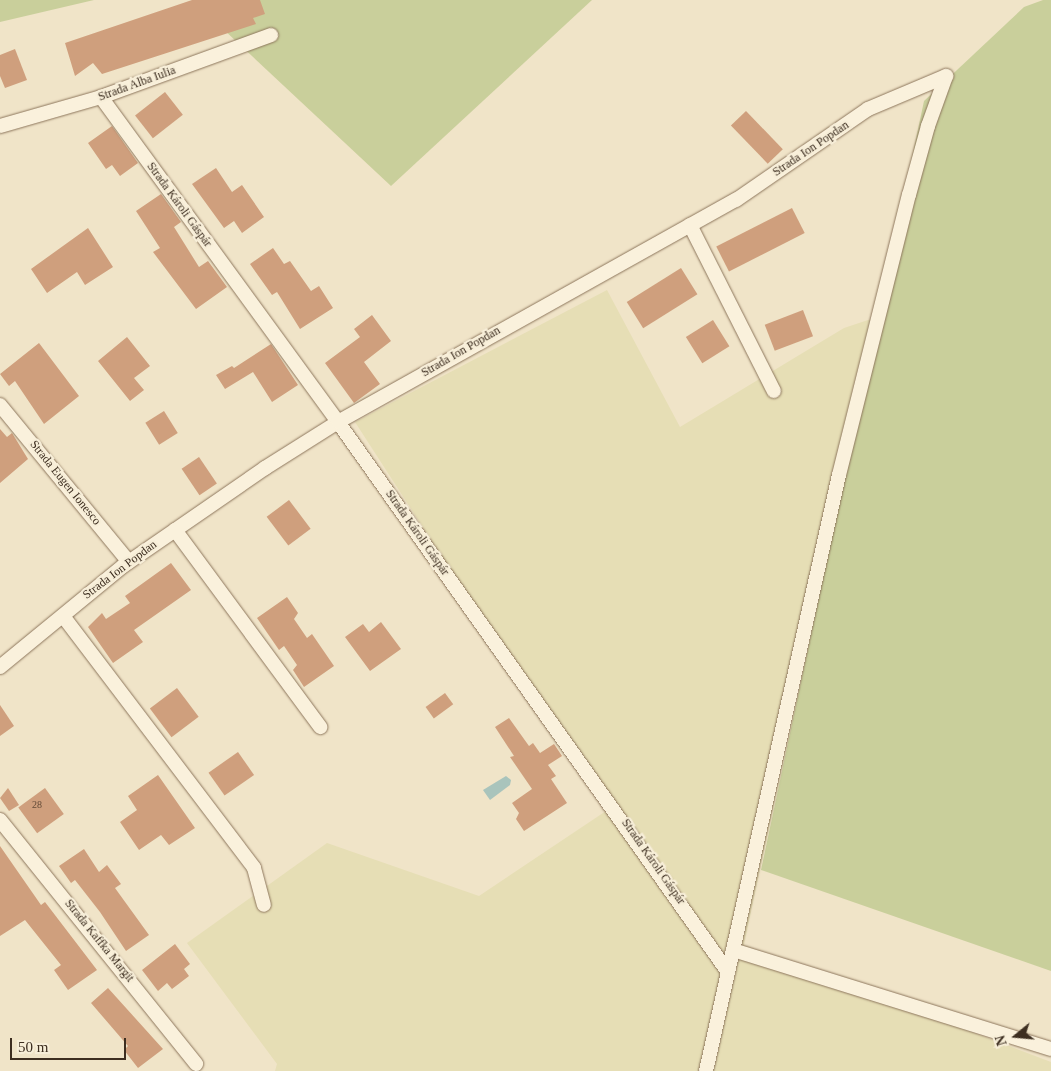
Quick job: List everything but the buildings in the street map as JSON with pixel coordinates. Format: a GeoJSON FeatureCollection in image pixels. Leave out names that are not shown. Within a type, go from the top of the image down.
{"type":"FeatureCollection","features":[{"type":"Feature","properties":{"kind":"street","name":"Strada Alba Iulia"},"geometry":{"type":"LineString","coordinates":[[0,126],[101,97],[271,35]]}},
{"type":"Feature","properties":{"kind":"street","name":"Strada Ion Popdan"},"geometry":{"type":"LineString","coordinates":[[0,667],[129,562],[338,422],[736,200],[868,109],[946,76],[926,134],[839,475],[733,950]]}},
{"type":"Feature","properties":{"kind":"street","name":"Strada Károli Gáspár"},"geometry":{"type":"LineString","coordinates":[[101,97],[338,422],[728,972]]}},
{"type":"Feature","properties":{"kind":"street"},"geometry":{"type":"LineString","coordinates":[[690,226],[774,391]]}},
{"type":"Feature","properties":{"kind":"street","name":"Strada Eugen Ionesco"},"geometry":{"type":"LineString","coordinates":[[0,405],[129,562]]}},
{"type":"Feature","properties":{"kind":"street"},"geometry":{"type":"LineString","coordinates":[[175,530],[320,727]]}},
{"type":"Feature","properties":{"kind":"street"},"geometry":{"type":"LineString","coordinates":[[62,616],[254,868],[264,905]]}},
{"type":"Feature","properties":{"kind":"street","name":"Strada Kaffka Margit"},"geometry":{"type":"LineString","coordinates":[[0,820],[196,1064]]}},
{"type":"Feature","properties":{"kind":"street"},"geometry":{"type":"LineString","coordinates":[[706,1071],[733,950],[1051,1049]]}},
{"type":"Feature","properties":{"kind":"shaded area"},"geometry":{"type":"Polygon","coordinates":[[[924,101],[744,945],[1051,1062],[1051,1071],[275,1071],[277,1064],[187,943],[327,843],[479,896],[606,811],[355,422],[607,290],[680,427],[844,328],[877,317],[924,101]]]}},
{"type":"Feature","properties":{"kind":"green space"},"geometry":{"type":"Polygon","coordinates":[[[0,0],[94,0],[0,22],[0,0]]]}},
{"type":"Feature","properties":{"kind":"green space"},"geometry":{"type":"Polygon","coordinates":[[[192,0],[592,0],[391,186],[192,0]]]}},
{"type":"Feature","properties":{"kind":"green space"},"geometry":{"type":"Polygon","coordinates":[[[1043,0],[1051,0],[1051,971],[761,870],[924,101],[1024,7],[1043,0]]]}},
{"type":"Feature","properties":{"kind":"water"},"geometry":{"type":"Polygon","coordinates":[[[506,776],[511,780],[510,785],[490,800],[483,790],[506,776]]]}}]}
